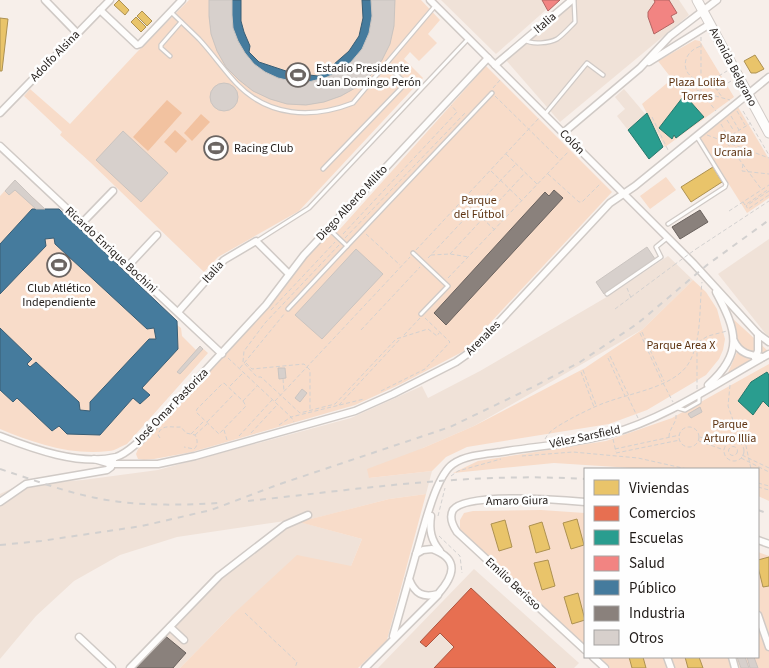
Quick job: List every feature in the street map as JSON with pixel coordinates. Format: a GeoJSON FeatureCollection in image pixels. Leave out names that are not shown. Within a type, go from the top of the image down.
{"type":"FeatureCollection","features":[{"type":"Feature","properties":{"kind":"main road","name":"Avenida Belgrano"},"geometry":{"type":"LineString","coordinates":[[697,0],[769,133]]}},
{"type":"Feature","properties":{"kind":"street"},"geometry":{"type":"LineString","coordinates":[[45,0],[77,33]]}},
{"type":"Feature","properties":{"kind":"street","name":"Adolfo Alsina"},"geometry":{"type":"LineString","coordinates":[[0,114],[110,0]]}},
{"type":"Feature","properties":{"kind":"street"},"geometry":{"type":"LineString","coordinates":[[100,10],[134,43],[140,44],[182,0]]}},
{"type":"Feature","properties":{"kind":"street","name":"Colón"},"geometry":{"type":"LineString","coordinates":[[430,0],[469,38],[542,116],[563,133],[668,238],[758,334],[769,342]]}},
{"type":"Feature","properties":{"kind":"street","name":"Italia"},"geometry":{"type":"LineString","coordinates":[[495,65],[573,0]]}},
{"type":"Feature","properties":{"kind":"street"},"geometry":{"type":"LineString","coordinates":[[563,133],[640,68],[670,36],[716,0]]}},
{"type":"Feature","properties":{"kind":"street"},"geometry":{"type":"LineString","coordinates":[[640,68],[710,24]]}},
{"type":"Feature","properties":{"kind":"street","name":"Diego Alberto Milito"},"geometry":{"type":"LineString","coordinates":[[224,355],[266,305],[288,274],[328,228],[488,58]]}},
{"type":"Feature","properties":{"kind":"street","name":"Arenales"},"geometry":{"type":"LineString","coordinates":[[0,436],[55,454],[133,465],[158,464],[239,444],[361,409],[456,362],[473,350],[610,203],[672,157],[769,77]]}},
{"type":"Feature","properties":{"kind":"street","name":"Ricardo Enrique Bochini"},"geometry":{"type":"LineString","coordinates":[[0,146],[224,355]]}},
{"type":"Feature","properties":{"kind":"street"},"geometry":{"type":"LineString","coordinates":[[82,223],[113,191]]}},
{"type":"Feature","properties":{"kind":"street"},"geometry":{"type":"LineString","coordinates":[[128,266],[157,235]]}},
{"type":"Feature","properties":{"kind":"street"},"geometry":{"type":"LineString","coordinates":[[256,241],[288,274]]}},
{"type":"Feature","properties":{"kind":"street","name":"Italia"},"geometry":{"type":"LineString","coordinates":[[178,312],[224,260],[256,241]]}},
{"type":"Feature","properties":{"kind":"street","name":"Colón"},"geometry":{"type":"LineString","coordinates":[[698,394],[728,364],[733,351],[734,340],[732,330],[712,284]]}},
{"type":"Feature","properties":{"kind":"street"},"geometry":{"type":"LineString","coordinates":[[734,340],[739,350],[750,355],[763,356],[759,346],[758,334]]}},
{"type":"Feature","properties":{"kind":"street","name":"José Omar Pastoriza"},"geometry":{"type":"LineString","coordinates":[[0,502],[26,484],[107,470],[113,461],[129,450],[224,355]]}},
{"type":"Feature","properties":{"kind":"street","name":"Vélez Sarsfield"},"geometry":{"type":"LineString","coordinates":[[416,554],[434,496],[447,469],[459,460],[611,434],[640,424],[675,407],[763,356]]}},
{"type":"Feature","properties":{"kind":"street"},"geometry":{"type":"LineString","coordinates":[[129,450],[129,456],[133,465]]}},
{"type":"Feature","properties":{"kind":"street","name":"Vélez Sarsfield"},"geometry":{"type":"LineString","coordinates":[[434,496],[430,528],[432,540],[440,552]]}},
{"type":"Feature","properties":{"kind":"street","name":"Amaro Giura"},"geometry":{"type":"LineString","coordinates":[[452,512],[463,504],[493,500],[532,499],[584,502]]}},
{"type":"Feature","properties":{"kind":"street","name":"Emilio Berisso"},"geometry":{"type":"LineString","coordinates":[[452,512],[452,521],[456,532],[584,649]]}},
{"type":"Feature","properties":{"kind":"street"},"geometry":{"type":"LineString","coordinates":[[130,668],[219,576],[285,525],[308,515]]}},
{"type":"Feature","properties":{"kind":"street"},"geometry":{"type":"LineString","coordinates":[[366,668],[438,594],[451,577],[450,561],[440,552],[429,549],[416,554],[396,630],[390,642]]}},
{"type":"Feature","properties":{"kind":"street"},"geometry":{"type":"LineString","coordinates":[[409,579],[420,595],[432,596],[438,594]]}},
{"type":"Feature","properties":{"kind":"street"},"geometry":{"type":"LineString","coordinates":[[759,618],[769,647]]}},
{"type":"Feature","properties":{"kind":"street"},"geometry":{"type":"LineString","coordinates":[[170,627],[184,640]]}},
{"type":"Feature","properties":{"kind":"street"},"geometry":{"type":"LineString","coordinates":[[79,637],[112,668]]}},
{"type":"Feature","properties":{"kind":"street"},"geometry":{"type":"LineString","coordinates":[[594,658],[605,668]]}},
{"type":"Feature","properties":{"kind":"lane"},"geometry":{"type":"LineString","coordinates":[[525,40],[529,43],[558,38],[575,22],[573,0]]}},
{"type":"Feature","properties":{"kind":"lane"},"geometry":{"type":"LineString","coordinates":[[171,12],[198,39],[237,85],[257,102],[281,111],[312,113],[334,110],[353,103],[436,6]]}},
{"type":"Feature","properties":{"kind":"lane"},"geometry":{"type":"LineString","coordinates":[[170,56],[161,48],[161,45],[181,22]]}},
{"type":"Feature","properties":{"kind":"lane"},"geometry":{"type":"LineString","coordinates":[[256,241],[309,208],[469,38]]}},
{"type":"Feature","properties":{"kind":"lane"},"geometry":{"type":"LineString","coordinates":[[542,116],[587,63],[603,75]]}},
{"type":"Feature","properties":{"kind":"lane"},"geometry":{"type":"LineString","coordinates":[[323,169],[404,85],[404,82],[387,65]]}},
{"type":"Feature","properties":{"kind":"lane"},"geometry":{"type":"LineString","coordinates":[[288,309],[492,92]]}},
{"type":"Feature","properties":{"kind":"lane"},"geometry":{"type":"LineString","coordinates":[[668,224],[725,187],[726,184],[699,135]]}},
{"type":"Feature","properties":{"kind":"lane"},"geometry":{"type":"LineString","coordinates":[[328,228],[347,246]]}},
{"type":"Feature","properties":{"kind":"lane"},"geometry":{"type":"LineString","coordinates":[[607,294],[661,257],[656,247],[668,238]]}},
{"type":"Feature","properties":{"kind":"lane"},"geometry":{"type":"LineString","coordinates":[[413,253],[448,286],[422,315]]}},
{"type":"Feature","properties":{"kind":"path"},"geometry":{"type":"LineString","coordinates":[[701,29],[701,92],[739,130]]}},
{"type":"Feature","properties":{"kind":"path"},"geometry":{"type":"LineString","coordinates":[[702,46],[690,51],[685,61],[691,77],[702,81]]}},
{"type":"Feature","properties":{"kind":"path"},"geometry":{"type":"LineString","coordinates":[[701,86],[733,67]]}},
{"type":"Feature","properties":{"kind":"path"},"geometry":{"type":"LineString","coordinates":[[500,76],[502,78],[492,92],[560,160]]}},
{"type":"Feature","properties":{"kind":"path"},"geometry":{"type":"LineString","coordinates":[[717,90],[738,76]]}},
{"type":"Feature","properties":{"kind":"path"},"geometry":{"type":"LineString","coordinates":[[672,79],[701,92],[736,104],[746,126]]}},
{"type":"Feature","properties":{"kind":"path"},"geometry":{"type":"LineString","coordinates":[[710,81],[722,98]]}},
{"type":"Feature","properties":{"kind":"path"},"geometry":{"type":"LineString","coordinates":[[367,399],[298,412],[245,363],[243,354],[265,323],[457,112],[451,105]]}},
{"type":"Feature","properties":{"kind":"path"},"geometry":{"type":"LineString","coordinates":[[271,310],[463,113],[471,112]]}},
{"type":"Feature","properties":{"kind":"path"},"geometry":{"type":"LineString","coordinates":[[743,112],[769,155]]}},
{"type":"Feature","properties":{"kind":"path"},"geometry":{"type":"LineString","coordinates":[[274,401],[542,116]]}},
{"type":"Feature","properties":{"kind":"path"},"geometry":{"type":"LineString","coordinates":[[652,116],[672,157]]}},
{"type":"Feature","properties":{"kind":"path"},"geometry":{"type":"LineString","coordinates":[[723,116],[728,136],[750,123]]}},
{"type":"Feature","properties":{"kind":"path"},"geometry":{"type":"LineString","coordinates":[[723,116],[734,133]]}},
{"type":"Feature","properties":{"kind":"path"},"geometry":{"type":"LineString","coordinates":[[699,135],[726,142],[769,158]]}},
{"type":"Feature","properties":{"kind":"path"},"geometry":{"type":"LineString","coordinates":[[726,142],[762,190]]}},
{"type":"Feature","properties":{"kind":"path"},"geometry":{"type":"LineString","coordinates":[[444,283],[571,149]]}},
{"type":"Feature","properties":{"kind":"path"},"geometry":{"type":"LineString","coordinates":[[506,154],[537,184]]}},
{"type":"Feature","properties":{"kind":"path"},"geometry":{"type":"LineString","coordinates":[[360,330],[516,164]]}},
{"type":"Feature","properties":{"kind":"path"},"geometry":{"type":"LineString","coordinates":[[743,164],[742,171],[769,174]]}},
{"type":"Feature","properties":{"kind":"path"},"geometry":{"type":"LineString","coordinates":[[490,171],[522,201]]}},
{"type":"Feature","properties":{"kind":"path"},"geometry":{"type":"LineString","coordinates":[[450,254],[525,173]]}},
{"type":"Feature","properties":{"kind":"path"},"geometry":{"type":"LineString","coordinates":[[548,174],[579,202],[582,202],[602,182]]}},
{"type":"Feature","properties":{"kind":"path"},"geometry":{"type":"LineString","coordinates":[[729,211],[769,185]]}},
{"type":"Feature","properties":{"kind":"path"},"geometry":{"type":"LineString","coordinates":[[744,202],[745,205],[769,190]]}},
{"type":"Feature","properties":{"kind":"path"},"geometry":{"type":"LineString","coordinates":[[769,190],[746,206],[748,209],[769,195]]}},
{"type":"Feature","properties":{"kind":"path"},"geometry":{"type":"LineString","coordinates":[[462,201],[495,230]]}},
{"type":"Feature","properties":{"kind":"path"},"geometry":{"type":"LineString","coordinates":[[615,309],[696,249],[769,201]]}},
{"type":"Feature","properties":{"kind":"path"},"geometry":{"type":"LineString","coordinates":[[362,230],[401,266]]}},
{"type":"Feature","properties":{"kind":"path"},"geometry":{"type":"LineString","coordinates":[[430,255],[450,254],[469,256]]}},
{"type":"Feature","properties":{"kind":"path"},"geometry":{"type":"LineString","coordinates":[[678,254],[684,261]]}},
{"type":"Feature","properties":{"kind":"path"},"geometry":{"type":"LineString","coordinates":[[698,394],[697,342],[702,280]]}},
{"type":"Feature","properties":{"kind":"path"},"geometry":{"type":"LineString","coordinates":[[626,281],[632,298]]}},
{"type":"Feature","properties":{"kind":"path"},"geometry":{"type":"LineString","coordinates":[[240,369],[288,309]]}},
{"type":"Feature","properties":{"kind":"path"},"geometry":{"type":"LineString","coordinates":[[338,405],[422,315],[450,342],[425,369],[375,394]]}},
{"type":"Feature","properties":{"kind":"path"},"geometry":{"type":"LineString","coordinates":[[224,355],[291,417],[335,404],[396,339],[428,329],[437,336],[440,332]]}},
{"type":"Feature","properties":{"kind":"path"},"geometry":{"type":"LineString","coordinates":[[545,440],[549,432],[556,427],[594,407],[664,383],[677,376],[685,368],[697,342],[708,336],[732,330]]}},
{"type":"Feature","properties":{"kind":"path"},"geometry":{"type":"LineString","coordinates":[[641,332],[675,407],[676,419],[670,429],[669,438]]}},
{"type":"Feature","properties":{"kind":"path"},"geometry":{"type":"LineString","coordinates":[[609,357],[640,424]]}},
{"type":"Feature","properties":{"kind":"path"},"geometry":{"type":"LineString","coordinates":[[245,363],[252,369],[304,364],[310,370],[310,411]]}},
{"type":"Feature","properties":{"kind":"path"},"geometry":{"type":"LineString","coordinates":[[584,370],[597,406]]}},
{"type":"Feature","properties":{"kind":"path"},"geometry":{"type":"LineString","coordinates":[[229,387],[243,372]]}},
{"type":"Feature","properties":{"kind":"path"},"geometry":{"type":"LineString","coordinates":[[581,372],[594,407]]}},
{"type":"Feature","properties":{"kind":"path"},"geometry":{"type":"LineString","coordinates":[[727,378],[730,383],[728,406],[733,420],[744,432],[751,468]]}},
{"type":"Feature","properties":{"kind":"path"},"geometry":{"type":"LineString","coordinates":[[283,379],[284,391]]}},
{"type":"Feature","properties":{"kind":"path"},"geometry":{"type":"LineString","coordinates":[[222,384],[229,387],[246,404],[245,408],[221,432],[217,433],[198,414],[197,409],[222,384]]}},
{"type":"Feature","properties":{"kind":"path"},"geometry":{"type":"LineString","coordinates":[[243,401],[258,385]]}},
{"type":"Feature","properties":{"kind":"path"},"geometry":{"type":"LineString","coordinates":[[195,435],[235,393]]}},
{"type":"Feature","properties":{"kind":"path"},"geometry":{"type":"LineString","coordinates":[[239,444],[240,435],[272,399]]}},
{"type":"Feature","properties":{"kind":"path"},"geometry":{"type":"LineString","coordinates":[[248,441],[250,435],[278,404]]}},
{"type":"Feature","properties":{"kind":"path"},"geometry":{"type":"LineString","coordinates":[[191,434],[206,422]]}},
{"type":"Feature","properties":{"kind":"path"},"geometry":{"type":"LineString","coordinates":[[160,438],[158,435],[159,431],[171,425],[181,427],[186,433],[195,435]]}},
{"type":"Feature","properties":{"kind":"path"},"geometry":{"type":"LineString","coordinates":[[690,427],[696,430],[699,436],[698,441],[693,446],[682,444],[680,440],[683,429],[690,427]]}},
{"type":"Feature","properties":{"kind":"path"},"geometry":{"type":"LineString","coordinates":[[224,429],[228,446]]}},
{"type":"Feature","properties":{"kind":"path"},"geometry":{"type":"LineString","coordinates":[[611,434],[617,454]]}},
{"type":"Feature","properties":{"kind":"path"},"geometry":{"type":"LineString","coordinates":[[184,447],[195,448],[197,441],[195,435]]}},
{"type":"Feature","properties":{"kind":"path"},"geometry":{"type":"LineString","coordinates":[[615,449],[680,435]]}},
{"type":"Feature","properties":{"kind":"path"},"geometry":{"type":"LineString","coordinates":[[699,436],[725,447],[731,455],[737,454],[769,472]]}},
{"type":"Feature","properties":{"kind":"path"},"geometry":{"type":"LineString","coordinates":[[617,454],[680,440]]}},
{"type":"Feature","properties":{"kind":"path"},"geometry":{"type":"LineString","coordinates":[[698,441],[725,447],[732,442],[738,443],[743,448],[741,457]]}},
{"type":"Feature","properties":{"kind":"path"},"geometry":{"type":"LineString","coordinates":[[729,450],[732,446],[736,447],[737,454]]}},
{"type":"Feature","properties":{"kind":"path"},"geometry":{"type":"LineString","coordinates":[[725,447],[725,456],[731,460],[734,461],[741,457],[769,468]]}},
{"type":"Feature","properties":{"kind":"path"},"geometry":{"type":"LineString","coordinates":[[519,456],[565,452],[617,454],[683,468]]}},
{"type":"Feature","properties":{"kind":"path"},"geometry":{"type":"LineString","coordinates":[[448,478],[458,471],[501,459]]}},
{"type":"Feature","properties":{"kind":"path"},"geometry":{"type":"LineString","coordinates":[[436,523],[446,483]]}},
{"type":"Feature","properties":{"kind":"path"},"geometry":{"type":"LineString","coordinates":[[437,533],[460,556],[462,573]]}},
{"type":"Feature","properties":{"kind":"path"},"geometry":{"type":"LineString","coordinates":[[245,613],[297,662],[295,668]]}},
{"type":"Feature","properties":{"kind":"shaded area"},"geometry":{"type":"Polygon","coordinates":[[[441,0],[557,0],[496,54],[441,0]]]}},
{"type":"Feature","properties":{"kind":"shaded area"},"geometry":{"type":"Polygon","coordinates":[[[572,0],[679,0],[689,15],[560,122],[505,59],[572,0]]]}},
{"type":"Feature","properties":{"kind":"shaded area"},"geometry":{"type":"Polygon","coordinates":[[[624,89],[646,115],[628,130],[617,116],[625,109],[615,97],[624,89]]]}},
{"type":"Feature","properties":{"kind":"shaded area"},"geometry":{"type":"Polygon","coordinates":[[[167,100],[182,113],[148,151],[133,137],[167,100]]]}},
{"type":"Feature","properties":{"kind":"shaded area"},"geometry":{"type":"Polygon","coordinates":[[[201,114],[210,122],[192,141],[184,133],[201,114]]]}},
{"type":"Feature","properties":{"kind":"shaded area"},"geometry":{"type":"Polygon","coordinates":[[[175,130],[187,141],[176,153],[164,142],[175,130]]]}},
{"type":"Feature","properties":{"kind":"shaded area"},"geometry":{"type":"Polygon","coordinates":[[[769,239],[769,338],[718,274],[769,239]]]}},
{"type":"Feature","properties":{"kind":"shaded area"},"geometry":{"type":"Polygon","coordinates":[[[668,256],[693,280],[643,329],[474,426],[423,448],[369,478],[432,471],[426,494],[389,499],[300,522],[362,539],[351,566],[230,617],[180,668],[125,668],[214,575],[285,521],[177,537],[120,555],[74,581],[36,616],[0,659],[0,494],[19,485],[83,480],[158,470],[351,418],[422,386],[428,398],[480,371],[605,298],[668,256]]]}},
{"type":"Feature","properties":{"kind":"shaded area"},"geometry":{"type":"Polygon","coordinates":[[[474,569],[579,663],[574,668],[378,668],[474,569]]]}},
{"type":"Feature","properties":{"kind":"green space","name":"Racing Club"},"geometry":{"type":"Polygon","coordinates":[[[189,0],[421,0],[440,20],[428,34],[437,43],[419,61],[410,52],[404,59],[423,78],[299,211],[218,257],[204,272],[60,135],[62,132],[24,96],[30,89],[70,124],[137,52],[189,0]]]}},
{"type":"Feature","properties":{"kind":"green space","name":"Plaza Lolita Torres"},"geometry":{"type":"Polygon","coordinates":[[[695,40],[700,41],[734,97],[665,147],[642,104],[672,79],[658,61],[695,40]]]}},
{"type":"Feature","properties":{"kind":"green space","name":"Parque del Fútbol"},"geometry":{"type":"Polygon","coordinates":[[[486,66],[612,192],[464,351],[401,384],[355,405],[192,452],[154,459],[138,459],[136,454],[138,449],[267,308],[303,261],[325,237],[340,229],[486,66]]]}},
{"type":"Feature","properties":{"kind":"green space","name":"Plaza Ucrania"},"geometry":{"type":"Polygon","coordinates":[[[738,107],[769,159],[769,198],[747,213],[700,138],[738,107]]]}},
{"type":"Feature","properties":{"kind":"green space"},"geometry":{"type":"Polygon","coordinates":[[[666,177],[676,190],[650,209],[640,196],[666,177]]]}},
{"type":"Feature","properties":{"kind":"green space","name":"Club Atlético Independiente"},"geometry":{"type":"Polygon","coordinates":[[[15,180],[45,209],[59,209],[177,321],[177,325],[181,328],[182,336],[196,350],[200,346],[208,353],[127,444],[114,450],[81,452],[67,450],[26,439],[0,429],[0,196],[15,180]]]}},
{"type":"Feature","properties":{"kind":"green space","name":"Parque Area X"},"geometry":{"type":"Polygon","coordinates":[[[693,280],[706,292],[717,309],[725,339],[719,359],[706,375],[647,410],[609,424],[467,447],[446,457],[432,471],[369,478],[367,469],[474,426],[585,368],[643,329],[693,280]]]}},
{"type":"Feature","properties":{"kind":"green space"},"geometry":{"type":"Polygon","coordinates":[[[732,318],[768,351],[727,375],[737,352],[732,318]]]}},
{"type":"Feature","properties":{"kind":"green space","name":"Parque Arturo Illia"},"geometry":{"type":"Polygon","coordinates":[[[769,364],[769,501],[759,496],[759,468],[632,468],[554,463],[453,473],[478,461],[606,441],[672,418],[769,364]]]}},
{"type":"Feature","properties":{"kind":"green space"},"geometry":{"type":"Polygon","coordinates":[[[426,494],[387,640],[358,668],[180,668],[230,617],[297,555],[351,566],[362,539],[299,522],[389,499],[426,494]]]}},
{"type":"Feature","properties":{"kind":"green space"},"geometry":{"type":"Polygon","coordinates":[[[541,510],[584,513],[584,644],[460,530],[460,520],[464,513],[473,511],[541,510]]]}},
{"type":"Feature","properties":{"kind":"green space"},"geometry":{"type":"Polygon","coordinates":[[[759,552],[769,556],[769,668],[610,668],[599,658],[759,658],[759,552]]]}},
{"type":"Feature","properties":{"kind":"building: Viviendas"},"geometry":{"type":"Polygon","coordinates":[[[119,0],[129,10],[125,15],[114,5],[119,0]]]}},
{"type":"Feature","properties":{"kind":"building: Viviendas"},"geometry":{"type":"Polygon","coordinates":[[[142,11],[152,21],[147,26],[137,16],[142,11]]]}},
{"type":"Feature","properties":{"kind":"building: Viviendas"},"geometry":{"type":"Polygon","coordinates":[[[136,17],[146,27],[141,32],[131,22],[136,17]]]}},
{"type":"Feature","properties":{"kind":"building: Viviendas"},"geometry":{"type":"Polygon","coordinates":[[[0,18],[8,19],[2,71],[0,71],[0,18]]]}},
{"type":"Feature","properties":{"kind":"building: Viviendas"},"geometry":{"type":"Polygon","coordinates":[[[755,55],[764,69],[751,73],[744,61],[755,55]]]}},
{"type":"Feature","properties":{"kind":"building: Viviendas"},"geometry":{"type":"Polygon","coordinates":[[[713,167],[722,182],[691,202],[681,187],[713,167]]]}},
{"type":"Feature","properties":{"kind":"building: Viviendas"},"geometry":{"type":"Polygon","coordinates":[[[577,519],[584,545],[571,549],[563,523],[577,519]]]}},
{"type":"Feature","properties":{"kind":"building: Viviendas"},"geometry":{"type":"Polygon","coordinates":[[[505,520],[512,547],[499,551],[491,524],[505,520]]]}},
{"type":"Feature","properties":{"kind":"building: Viviendas"},"geometry":{"type":"Polygon","coordinates":[[[542,522],[550,549],[536,553],[529,526],[542,522]]]}},
{"type":"Feature","properties":{"kind":"building: Viviendas"},"geometry":{"type":"Polygon","coordinates":[[[769,557],[769,586],[763,587],[759,571],[759,560],[769,557]]]}},
{"type":"Feature","properties":{"kind":"building: Viviendas"},"geometry":{"type":"Polygon","coordinates":[[[548,560],[555,586],[542,590],[534,563],[548,560]]]}},
{"type":"Feature","properties":{"kind":"building: Viviendas"},"geometry":{"type":"Polygon","coordinates":[[[578,593],[584,620],[572,624],[564,597],[578,593]]]}},
{"type":"Feature","properties":{"kind":"building: Viviendas"},"geometry":{"type":"Polygon","coordinates":[[[629,658],[643,658],[646,668],[632,668],[629,658]]]}},
{"type":"Feature","properties":{"kind":"building: Viviendas"},"geometry":{"type":"Polygon","coordinates":[[[685,658],[699,658],[703,668],[688,668],[685,658]]]}},
{"type":"Feature","properties":{"kind":"building: Comercios"},"geometry":{"type":"Polygon","coordinates":[[[471,588],[556,668],[434,668],[454,647],[440,633],[426,647],[420,642],[471,588]]]}},
{"type":"Feature","properties":{"kind":"building: Escuelas"},"geometry":{"type":"Polygon","coordinates":[[[686,93],[691,97],[689,100],[704,117],[676,138],[674,135],[672,139],[659,128],[686,93]]]}},
{"type":"Feature","properties":{"kind":"building: Escuelas"},"geometry":{"type":"Polygon","coordinates":[[[647,113],[663,147],[649,159],[628,130],[647,113]]]}},
{"type":"Feature","properties":{"kind":"building: Escuelas"},"geometry":{"type":"Polygon","coordinates":[[[767,372],[769,375],[769,407],[763,401],[753,415],[738,401],[751,382],[767,372]]]}},
{"type":"Feature","properties":{"kind":"building: Salud"},"geometry":{"type":"Polygon","coordinates":[[[542,0],[560,0],[548,11],[542,0]]]}},
{"type":"Feature","properties":{"kind":"building: Salud"},"geometry":{"type":"Polygon","coordinates":[[[654,0],[669,0],[677,13],[671,16],[674,22],[654,34],[648,12],[655,2],[654,0]]]}},
{"type":"Feature","properties":{"kind":"building: Público"},"geometry":{"type":"Polygon","coordinates":[[[210,0],[241,0],[241,21],[250,46],[249,52],[259,62],[292,73],[318,76],[332,70],[333,65],[349,51],[359,36],[363,18],[362,0],[394,0],[393,26],[389,43],[381,60],[370,74],[356,86],[341,95],[324,101],[306,104],[288,103],[270,98],[254,90],[239,79],[227,66],[212,34],[210,0]]]}},
{"type":"Feature","properties":{"kind":"building: Público"},"geometry":{"type":"Polygon","coordinates":[[[32,209],[59,209],[177,321],[178,349],[142,388],[150,395],[140,404],[133,398],[100,435],[67,434],[59,426],[52,431],[17,398],[13,402],[0,390],[0,328],[32,359],[27,364],[30,367],[36,362],[79,402],[80,410],[90,411],[90,402],[149,339],[156,339],[154,328],[147,329],[55,244],[54,238],[45,239],[46,246],[0,294],[0,244],[32,209]]]}},
{"type":"Feature","properties":{"kind":"building: Industria"},"geometry":{"type":"Polygon","coordinates":[[[554,190],[563,198],[446,325],[434,313],[545,192],[549,196],[554,190]]]}},
{"type":"Feature","properties":{"kind":"building: Industria"},"geometry":{"type":"Polygon","coordinates":[[[700,210],[708,222],[680,239],[672,227],[700,210]]]}},
{"type":"Feature","properties":{"kind":"building: Industria"},"geometry":{"type":"Polygon","coordinates":[[[163,634],[186,653],[173,668],[133,668],[163,634]]]}},
{"type":"Feature","properties":{"kind":"building: Otros"},"geometry":{"type":"Polygon","coordinates":[[[209,0],[232,0],[233,28],[245,53],[254,64],[265,72],[291,81],[308,82],[325,78],[338,72],[351,62],[362,49],[369,33],[372,16],[371,0],[395,0],[394,26],[390,44],[382,60],[371,75],[357,87],[341,96],[324,102],[306,105],[287,104],[253,91],[226,67],[217,51],[211,34],[209,0]]]}},
{"type":"Feature","properties":{"kind":"building: Otros"},"geometry":{"type":"Polygon","coordinates":[[[224,83],[234,87],[238,97],[234,107],[224,111],[214,107],[210,97],[214,87],[224,83]]]}},
{"type":"Feature","properties":{"kind":"building: Otros"},"geometry":{"type":"Polygon","coordinates":[[[123,131],[168,173],[141,202],[96,160],[123,131]]]}},
{"type":"Feature","properties":{"kind":"building: Otros"},"geometry":{"type":"Polygon","coordinates":[[[15,180],[45,209],[36,209],[15,190],[9,195],[5,191],[15,180]]]}},
{"type":"Feature","properties":{"kind":"building: Otros"},"geometry":{"type":"Polygon","coordinates":[[[647,247],[655,259],[604,294],[596,282],[647,247]]]}},
{"type":"Feature","properties":{"kind":"building: Otros"},"geometry":{"type":"Polygon","coordinates":[[[356,249],[383,274],[322,339],[295,315],[356,249]]]}},
{"type":"Feature","properties":{"kind":"building: Otros"},"geometry":{"type":"Polygon","coordinates":[[[200,346],[203,349],[180,374],[177,372],[200,346]]]}},
{"type":"Feature","properties":{"kind":"building: Otros"},"geometry":{"type":"Polygon","coordinates":[[[278,368],[285,368],[286,378],[279,379],[278,368]]]}},
{"type":"Feature","properties":{"kind":"building: Otros"},"geometry":{"type":"Polygon","coordinates":[[[302,389],[307,393],[300,402],[295,398],[302,389]]]}},
{"type":"Feature","properties":{"kind":"building: Otros"},"geometry":{"type":"Polygon","coordinates":[[[700,407],[702,412],[691,418],[688,414],[700,407]]]}},
{"type":"Feature","properties":{"kind":"building: Otros"},"geometry":{"type":"Polygon","coordinates":[[[737,658],[745,658],[749,668],[741,668],[737,658]]]}},
{"type":"Feature","properties":{"kind":"building: Otros"},"geometry":{"type":"Polygon","coordinates":[[[747,658],[754,658],[758,668],[750,668],[747,658]]]}},
{"type":"Feature","properties":{"kind":"railway"},"geometry":{"type":"LineString","coordinates":[[0,545],[142,526],[211,510],[277,485],[450,427],[580,362],[637,324],[707,265],[769,220]]}},
{"type":"Feature","properties":{"kind":"railway"},"geometry":{"type":"LineString","coordinates":[[0,469],[99,499],[166,505],[218,503]]}},
{"type":"Feature","properties":{"kind":"railway"},"geometry":{"type":"LineString","coordinates":[[248,501],[458,480],[543,477],[584,479]]}},
{"type":"Feature","properties":{"kind":"railway"},"geometry":{"type":"LineString","coordinates":[[759,510],[769,514]]}},
{"type":"Feature","properties":{"kind":"place","name":"Estadio Presidente Juan Domingo Perón"},"geometry":{"type":"Point","coordinates":[298,75]}},
{"type":"Feature","properties":{"kind":"place","name":"Racing Club"},"geometry":{"type":"Point","coordinates":[216,148]}},
{"type":"Feature","properties":{"kind":"place","name":"Club Atlético Independiente"},"geometry":{"type":"Point","coordinates":[59,265]}}]}
